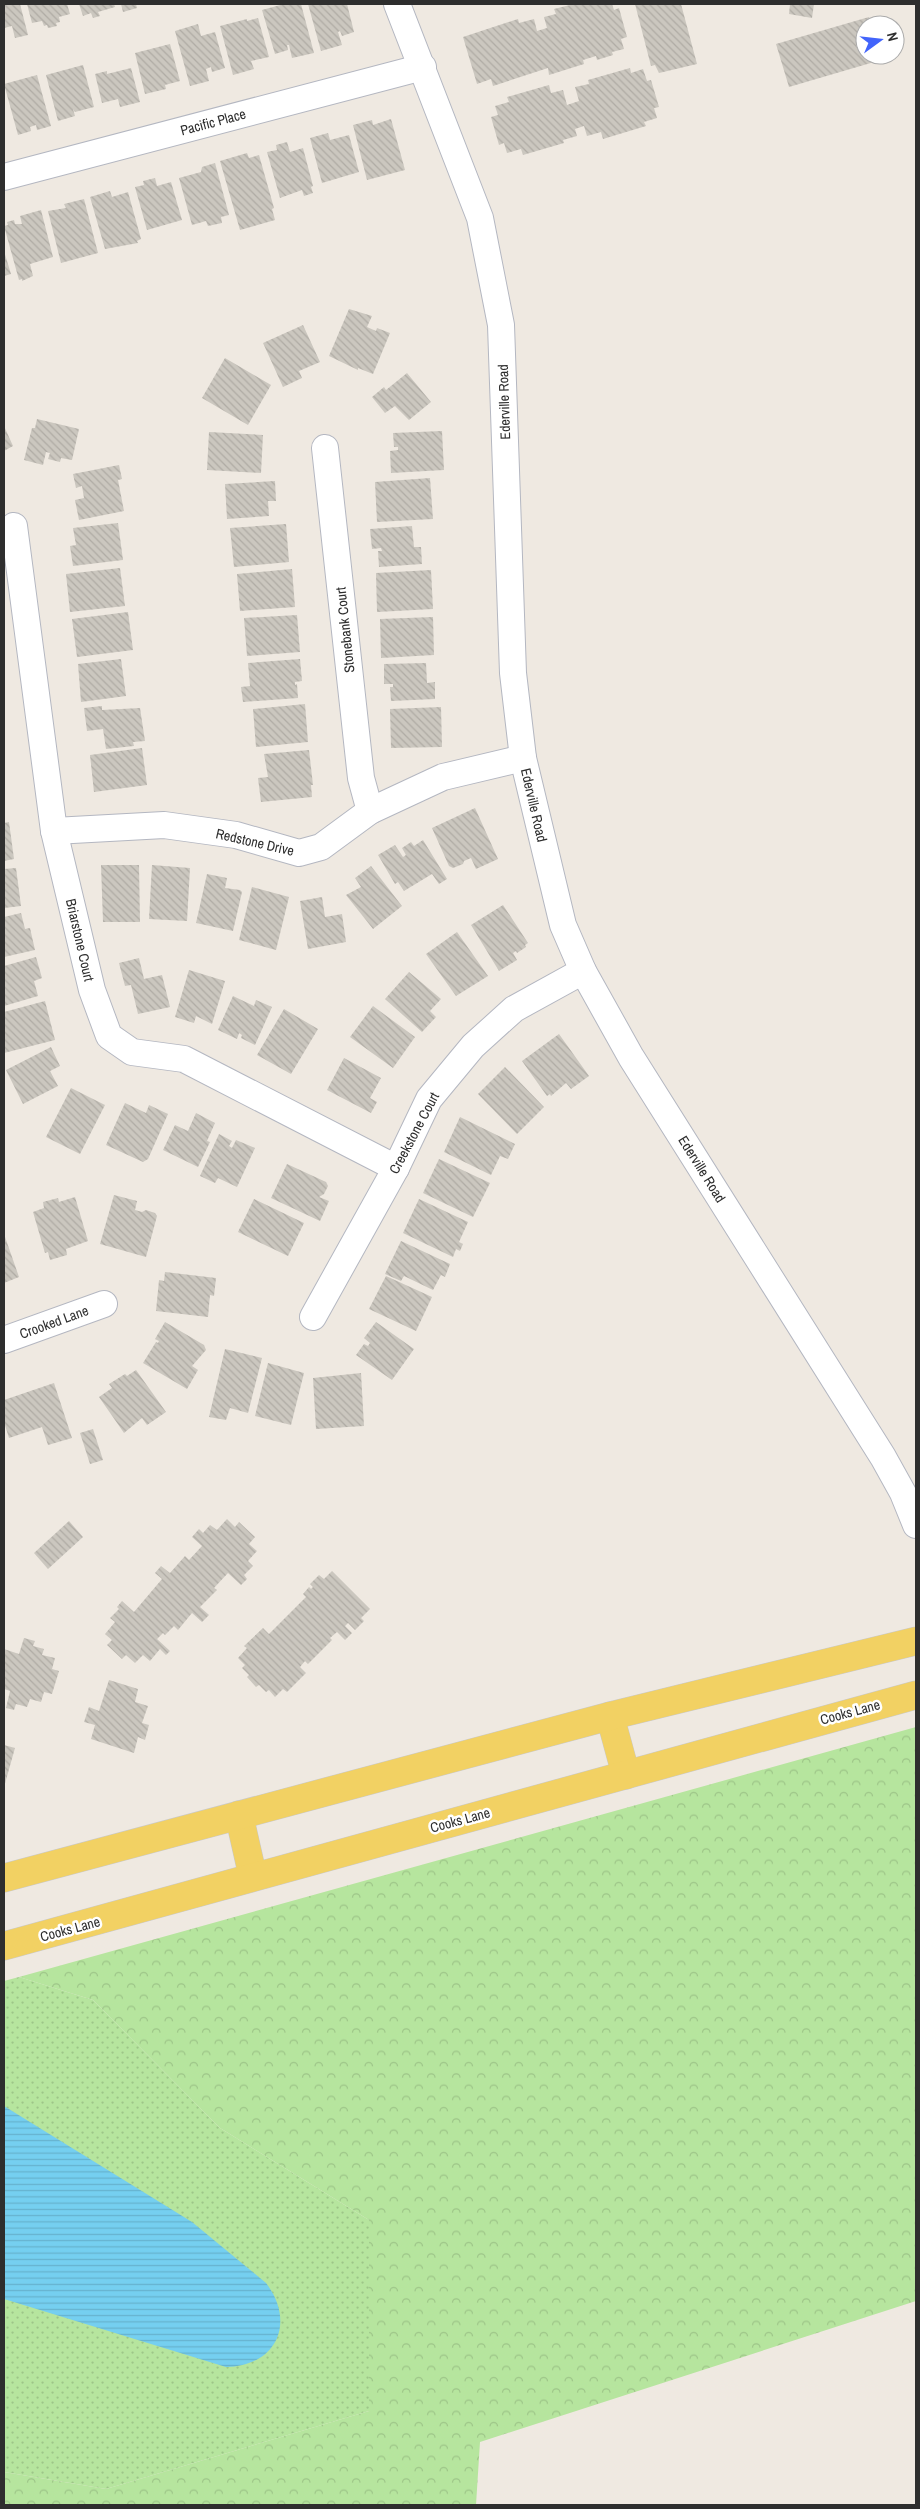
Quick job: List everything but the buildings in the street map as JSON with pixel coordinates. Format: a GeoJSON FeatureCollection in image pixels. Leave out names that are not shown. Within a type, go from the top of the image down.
{"type":"FeatureCollection","features":[{"type":"Feature","properties":{"kind":"main road"},"geometry":{"type":"LineString","coordinates":[[4,1878],[610,1716],[916,1641]]}},
{"type":"Feature","properties":{"kind":"main road","name":"Cooks Lane"},"geometry":{"type":"LineString","coordinates":[[4,1946],[916,1694]]}},
{"type":"Feature","properties":{"kind":"main road"},"geometry":{"type":"LineString","coordinates":[[610,1716],[626,1775]]}},
{"type":"Feature","properties":{"kind":"main road"},"geometry":{"type":"LineString","coordinates":[[239,1815],[253,1877]]}},
{"type":"Feature","properties":{"kind":"street","name":"Ederville Road"},"geometry":{"type":"LineString","coordinates":[[397,4],[480,218],[501,325],[513,673],[523,758],[563,925],[583,971],[631,1057],[883,1457],[903,1493],[916,1525]]}},
{"type":"Feature","properties":{"kind":"street","name":"Pacific Place"},"geometry":{"type":"LineString","coordinates":[[4,177],[423,67]]}},
{"type":"Feature","properties":{"kind":"street","name":"Stonebank Court"},"geometry":{"type":"LineString","coordinates":[[325,448],[361,778],[370,810]]}},
{"type":"Feature","properties":{"kind":"street","name":"Briarstone Court"},"geometry":{"type":"LineString","coordinates":[[14,526],[54,831],[92,990],[109,1036],[132,1052],[184,1059],[396,1168]]}},
{"type":"Feature","properties":{"kind":"street","name":"Redstone Drive"},"geometry":{"type":"LineString","coordinates":[[54,831],[164,825],[236,835],[299,853],[321,847],[370,810],[443,777],[523,758]]}},
{"type":"Feature","properties":{"kind":"street","name":"Creekstone Court"},"geometry":{"type":"LineString","coordinates":[[313,1317],[396,1168],[429,1099],[473,1046],[514,1009],[583,971]]}},
{"type":"Feature","properties":{"kind":"street","name":"Crooked Lane"},"geometry":{"type":"LineString","coordinates":[[4,1340],[104,1304]]}},
{"type":"Feature","properties":{"kind":"green space"},"geometry":{"type":"Polygon","coordinates":[[[916,1727],[916,2301],[480,2442],[476,2505],[4,2505],[4,2472],[106,2489],[369,2411],[369,2220],[220,2128],[93,2000],[19,1977],[916,1727]]]}},
{"type":"Feature","properties":{"kind":"green space"},"geometry":{"type":"Polygon","coordinates":[[[19,1977],[93,2000],[220,2128],[369,2220],[369,2411],[106,2489],[4,2472],[4,1981],[19,1977]]]}},
{"type":"Feature","properties":{"kind":"water"},"geometry":{"type":"Polygon","coordinates":[[[4,2106],[192,2222],[266,2283],[275,2298],[280,2312],[280,2326],[276,2339],[269,2350],[258,2359],[244,2365],[226,2367],[4,2299],[4,2106]]]}}]}
